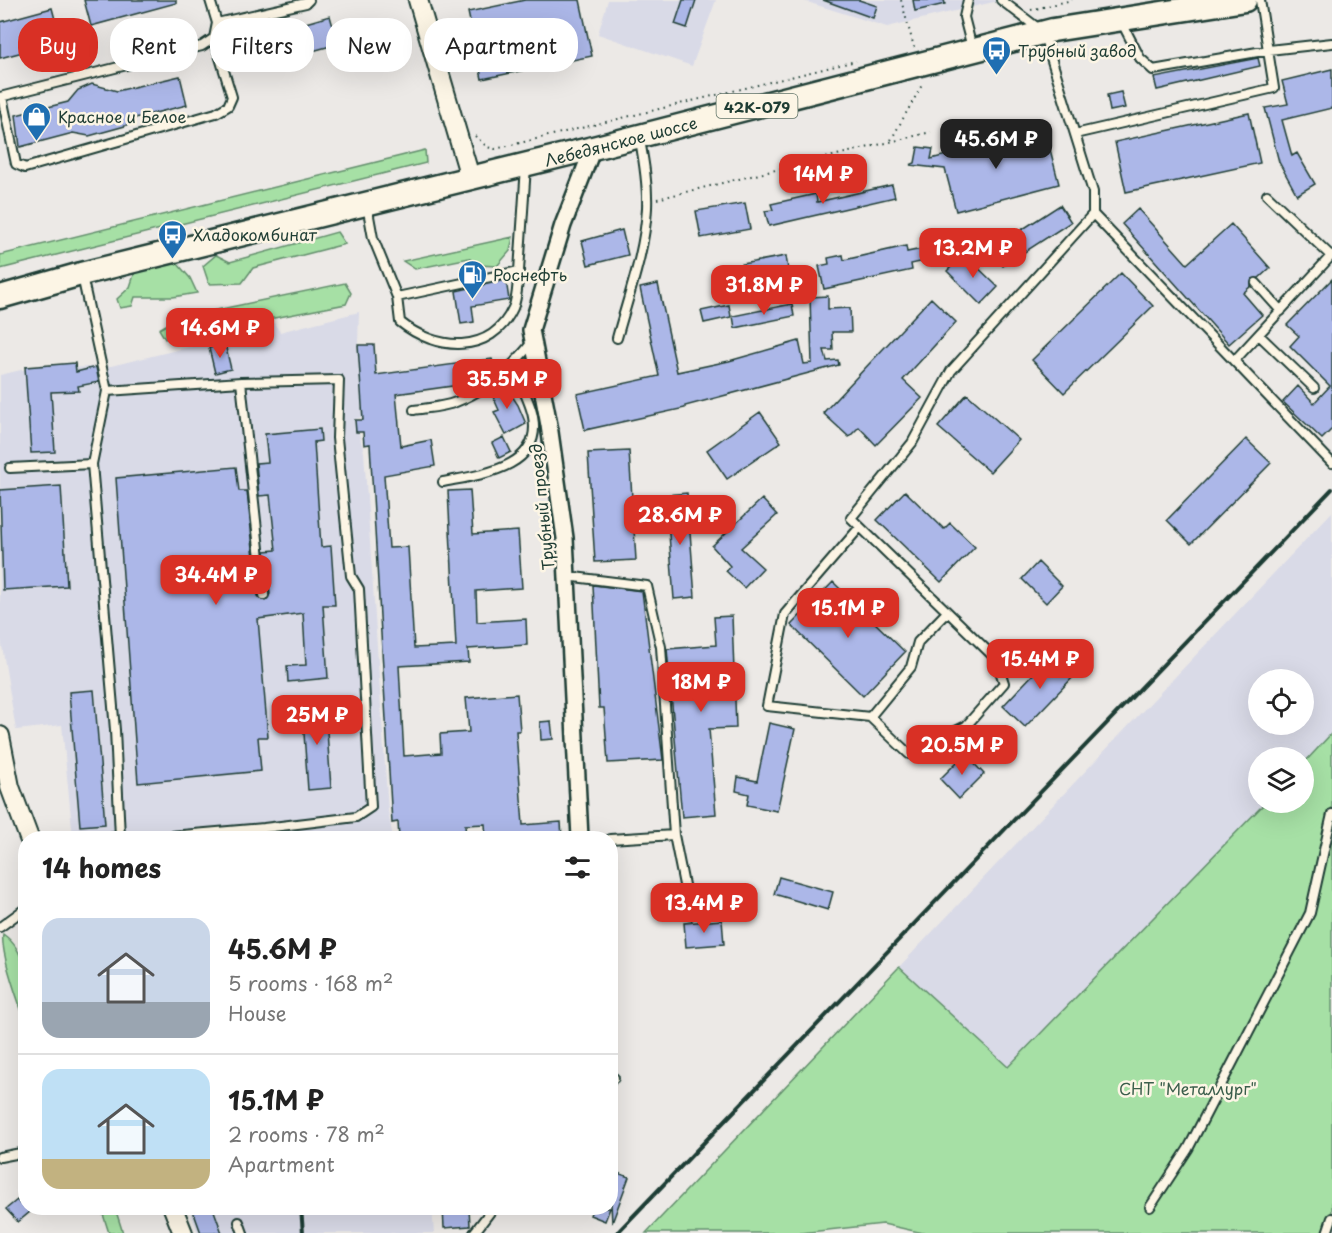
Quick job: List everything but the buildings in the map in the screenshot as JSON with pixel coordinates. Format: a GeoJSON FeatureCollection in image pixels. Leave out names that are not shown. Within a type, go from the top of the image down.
{"type":"FeatureCollection","features":[{"type":"Feature","properties":{"kind":"main road","name":"Лебедянское шоссе"},"geometry":{"type":"LineString","coordinates":[[0,297],[81,274],[593,148],[973,52],[1043,32],[1245,0]]}},
{"type":"Feature","properties":{"kind":"street"},"geometry":{"type":"LineString","coordinates":[[418,0],[471,177]]}},
{"type":"Feature","properties":{"kind":"street","name":"Трубный проезд"},"geometry":{"type":"LineString","coordinates":[[580,831],[565,538],[549,425],[531,330],[563,225],[593,148]]}},
{"type":"Feature","properties":{"kind":"street"},"geometry":{"type":"LineString","coordinates":[[0,736],[10,787],[26,831]]}},
{"type":"Feature","properties":{"kind":"street"},"geometry":{"type":"LineString","coordinates":[[176,1215],[183,1233]]}},
{"type":"Feature","properties":{"kind":"lane"},"geometry":{"type":"LineString","coordinates":[[210,0],[215,18]]}},
{"type":"Feature","properties":{"kind":"lane"},"geometry":{"type":"LineString","coordinates":[[239,18],[306,3],[309,0]]}},
{"type":"Feature","properties":{"kind":"lane"},"geometry":{"type":"LineString","coordinates":[[968,0],[964,17],[973,52]]}},
{"type":"Feature","properties":{"kind":"lane"},"geometry":{"type":"LineString","coordinates":[[860,527],[785,614],[767,706],[870,717],[909,754],[966,726],[1004,683],[996,659],[851,518],[912,443],[951,370],[1093,214],[1093,192],[1043,32],[1001,0]]}},
{"type":"Feature","properties":{"kind":"lane"},"geometry":{"type":"LineString","coordinates":[[1075,134],[1274,88],[1260,0]]}},
{"type":"Feature","properties":{"kind":"lane"},"geometry":{"type":"LineString","coordinates":[[1120,19],[1140,58],[1153,70],[1269,50],[1332,43]]}},
{"type":"Feature","properties":{"kind":"lane"},"geometry":{"type":"LineString","coordinates":[[210,41],[202,46],[1,97],[16,164],[25,168],[216,113],[228,106],[232,97],[224,72]]}},
{"type":"Feature","properties":{"kind":"lane"},"geometry":{"type":"LineString","coordinates":[[617,338],[635,273],[647,201],[640,136]]}},
{"type":"Feature","properties":{"kind":"lane"},"geometry":{"type":"LineString","coordinates":[[367,203],[373,238],[397,297],[400,322],[413,333],[438,344],[473,343],[491,337],[504,323],[514,305],[519,271],[526,164]]}},
{"type":"Feature","properties":{"kind":"lane"},"geometry":{"type":"LineString","coordinates":[[1234,361],[1332,255],[1267,195]]}},
{"type":"Feature","properties":{"kind":"lane"},"geometry":{"type":"LineString","coordinates":[[1093,214],[1332,463]]}},
{"type":"Feature","properties":{"kind":"lane"},"geometry":{"type":"LineString","coordinates":[[397,297],[519,271]]}},
{"type":"Feature","properties":{"kind":"lane"},"geometry":{"type":"LineString","coordinates":[[81,274],[107,391],[92,464],[115,730],[120,831]]}},
{"type":"Feature","properties":{"kind":"lane"},"geometry":{"type":"LineString","coordinates":[[1256,283],[1281,310]]}},
{"type":"Feature","properties":{"kind":"lane"},"geometry":{"type":"LineString","coordinates":[[1259,335],[1314,388]]}},
{"type":"Feature","properties":{"kind":"lane"},"geometry":{"type":"LineString","coordinates":[[414,410],[455,403],[490,384],[534,341]]}},
{"type":"Feature","properties":{"kind":"lane"},"geometry":{"type":"LineString","coordinates":[[443,482],[493,473],[512,464],[528,448],[533,434],[533,417],[512,365]]}},
{"type":"Feature","properties":{"kind":"lane"},"geometry":{"type":"LineString","coordinates":[[107,391],[241,382],[339,380],[336,438],[351,576],[359,589],[371,807],[356,817],[229,831]]}},
{"type":"Feature","properties":{"kind":"lane"},"geometry":{"type":"LineString","coordinates":[[241,382],[264,595]]}},
{"type":"Feature","properties":{"kind":"lane"},"geometry":{"type":"LineString","coordinates":[[10,468],[92,464]]}},
{"type":"Feature","properties":{"kind":"lane"},"geometry":{"type":"LineString","coordinates":[[566,576],[647,586],[661,647],[674,835],[690,915]]}},
{"type":"Feature","properties":{"kind":"lane"},"geometry":{"type":"LineString","coordinates":[[870,717],[911,667],[918,642],[947,612]]}},
{"type":"Feature","properties":{"kind":"lane"},"geometry":{"type":"LineString","coordinates":[[1150,1207],[1188,1149],[1310,913],[1332,814]]}},
{"type":"Feature","properties":{"kind":"lane"},"geometry":{"type":"LineString","coordinates":[[618,838],[674,835]]}},
{"type":"Feature","properties":{"kind":"lane"},"geometry":{"type":"LineString","coordinates":[[0,927],[18,914]]}},
{"type":"Feature","properties":{"kind":"lane"},"geometry":{"type":"LineString","coordinates":[[0,1156],[18,1153]]}},
{"type":"Feature","properties":{"kind":"lane"},"geometry":{"type":"LineString","coordinates":[[474,1233],[488,1215]]}},
{"type":"Feature","properties":{"kind":"lane"},"geometry":{"type":"LineString","coordinates":[[1327,1233],[1332,1218]]}},
{"type":"Feature","properties":{"kind":"lane"},"geometry":{"type":"LineString","coordinates":[[239,1222],[243,1233]]}},
{"type":"Feature","properties":{"kind":"path"},"geometry":{"type":"LineString","coordinates":[[901,0],[914,47]]}},
{"type":"Feature","properties":{"kind":"path"},"geometry":{"type":"LineString","coordinates":[[1018,13],[1072,0]]}},
{"type":"Feature","properties":{"kind":"path"},"geometry":{"type":"LineString","coordinates":[[473,134],[487,147],[495,149],[856,61]]}},
{"type":"Feature","properties":{"kind":"path"},"geometry":{"type":"LineString","coordinates":[[890,142],[922,86]]}},
{"type":"Feature","properties":{"kind":"path"},"geometry":{"type":"LineString","coordinates":[[647,201],[931,132]]}},
{"type":"Feature","properties":{"kind":"shaded area"},"geometry":{"type":"Polygon","coordinates":[[[608,0],[716,0],[692,66],[598,34],[608,0]]]}},
{"type":"Feature","properties":{"kind":"shaded area"},"geometry":{"type":"Polygon","coordinates":[[[801,0],[1002,0],[887,27],[801,0]]]}},
{"type":"Feature","properties":{"kind":"shaded area"},"geometry":{"type":"Polygon","coordinates":[[[359,312],[358,345],[363,417],[355,419],[364,452],[388,811],[392,831],[72,831],[62,725],[16,730],[0,634],[0,375],[21,370],[111,366],[251,332],[274,323],[280,332],[359,312]]]}},
{"type":"Feature","properties":{"kind":"shaded area"},"geometry":{"type":"Polygon","coordinates":[[[1332,512],[1332,733],[1314,752],[1314,747],[1248,747],[1248,813],[1255,813],[1008,1068],[899,967],[1332,512]]]}},
{"type":"Feature","properties":{"kind":"shaded area"},"geometry":{"type":"Polygon","coordinates":[[[192,1215],[433,1215],[434,1233],[198,1233],[192,1215]]]}},
{"type":"Feature","properties":{"kind":"green space"},"geometry":{"type":"Polygon","coordinates":[[[425,150],[426,163],[0,269],[0,255],[425,150]]]}},
{"type":"Feature","properties":{"kind":"green space"},"geometry":{"type":"Polygon","coordinates":[[[337,232],[345,244],[253,268],[242,283],[209,284],[203,266],[216,255],[230,262],[337,232]]]}},
{"type":"Feature","properties":{"kind":"green space"},"geometry":{"type":"Polygon","coordinates":[[[513,237],[510,251],[497,266],[477,265],[469,258],[415,269],[403,261],[513,237]]]}},
{"type":"Feature","properties":{"kind":"green space"},"geometry":{"type":"Polygon","coordinates":[[[177,263],[190,278],[197,293],[173,297],[135,297],[132,306],[120,308],[117,299],[130,287],[135,272],[177,263]]]}},
{"type":"Feature","properties":{"kind":"green space"},"geometry":{"type":"Polygon","coordinates":[[[345,283],[351,293],[346,304],[165,339],[159,329],[178,318],[345,283]]]}},
{"type":"Feature","properties":{"kind":"green space","name":"СНТ \"Металлург\""},"geometry":{"type":"Polygon","coordinates":[[[1332,733],[1332,1233],[923,1233],[883,1224],[800,1233],[646,1233],[899,967],[1008,1067],[1255,813],[1314,813],[1314,752],[1332,733]]]}},
{"type":"Feature","properties":{"kind":"green space"},"geometry":{"type":"Polygon","coordinates":[[[3,934],[18,952],[18,1000],[7,964],[3,934]]]}},
{"type":"Feature","properties":{"kind":"green space"},"geometry":{"type":"Polygon","coordinates":[[[103,1215],[117,1215],[123,1233],[109,1233],[103,1215]]]}},
{"type":"Feature","properties":{"kind":"railway"},"geometry":{"type":"LineString","coordinates":[[617,1233],[1332,489]]}},
{"type":"Feature","properties":{"kind":"railway"},"geometry":{"type":"LineString","coordinates":[[302,1215],[303,1233]]}},
{"type":"Feature","properties":{"kind":"place","name":"Трубный завод"},"geometry":{"type":"Point","coordinates":[997,76]}},
{"type":"Feature","properties":{"kind":"place","name":"Красное и Белое"},"geometry":{"type":"Point","coordinates":[37,142]}},
{"type":"Feature","properties":{"kind":"place","name":"Хладокомбинат"},"geometry":{"type":"Point","coordinates":[172,260]}},
{"type":"Feature","properties":{"kind":"place","name":"Роснефть"},"geometry":{"type":"Point","coordinates":[472,300]}}]}
